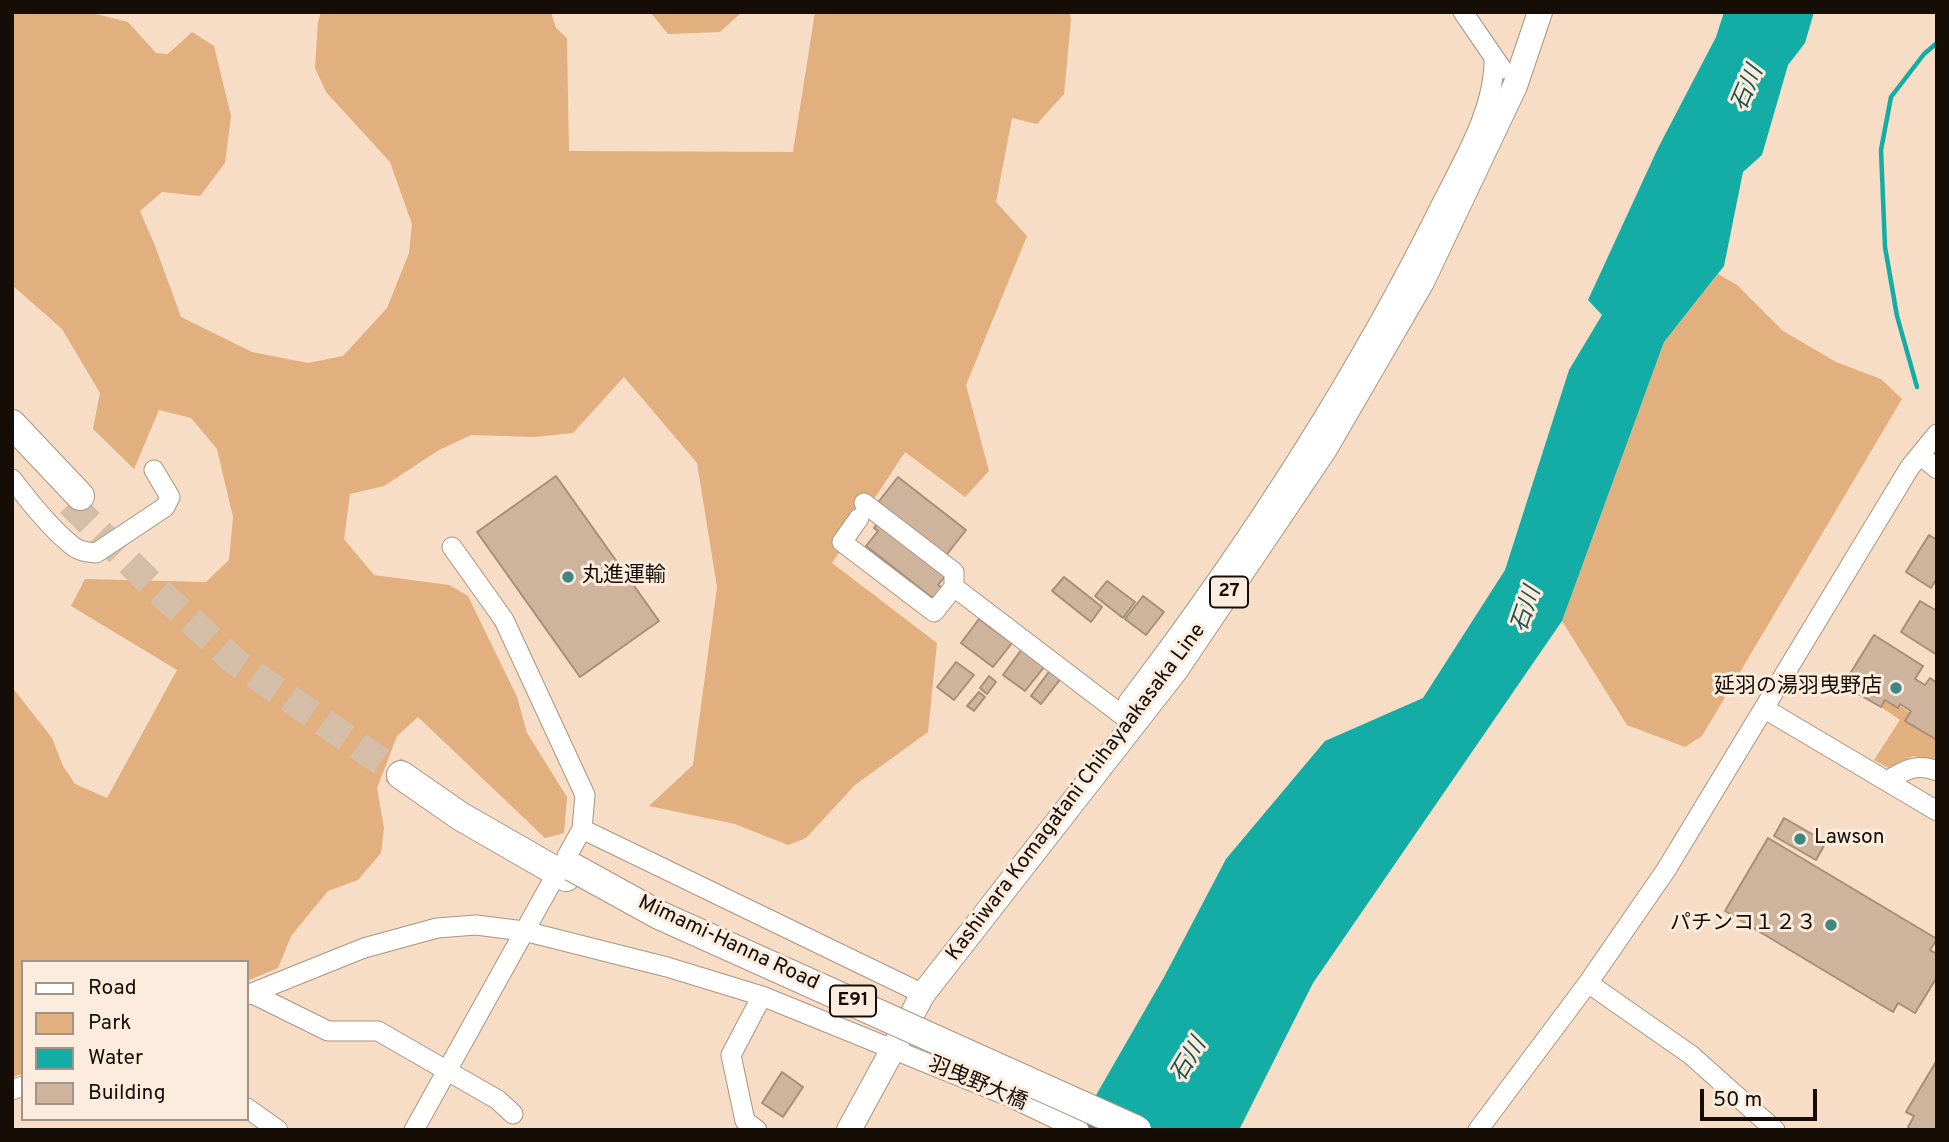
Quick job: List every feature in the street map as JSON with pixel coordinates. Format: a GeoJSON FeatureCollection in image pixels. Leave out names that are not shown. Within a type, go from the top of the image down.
{"type":"FeatureCollection","features":[{"type":"Feature","properties":{"kind":"highway"},"geometry":{"type":"LineString","coordinates":[[12,424],[75,499],[12,442]]}},
{"type":"Feature","properties":{"kind":"highway","name":"Mimami-Hanna Road"},"geometry":{"type":"LineString","coordinates":[[405,770],[460,816],[564,870],[1138,1130]]}},
{"type":"Feature","properties":{"kind":"highway","name":"Mimami-Hanna Road"},"geometry":{"type":"LineString","coordinates":[[564,870],[656,929],[787,984],[1111,1130]]}},
{"type":"Feature","properties":{"kind":"main road","name":"Kashiwara Komagatani Chihayaakasaka Line"},"geometry":{"type":"LineString","coordinates":[[849,1130],[902,1053],[923,994],[1176,670],[1325,449],[1422,282],[1514,86],[1540,12]]}},
{"type":"Feature","properties":{"kind":"street"},"geometry":{"type":"LineString","coordinates":[[1463,12],[1514,86]]}},
{"type":"Feature","properties":{"kind":"street"},"geometry":{"type":"LineString","coordinates":[[1139,719],[1128,702],[1205,598],[1315,430],[1410,267],[1493,90],[1494,60]]}},
{"type":"Feature","properties":{"kind":"street"},"geometry":{"type":"LineString","coordinates":[[1478,1130],[1588,983],[1666,870],[1909,467],[1937,434]]}},
{"type":"Feature","properties":{"kind":"street"},"geometry":{"type":"LineString","coordinates":[[1920,455],[1937,469]]}},
{"type":"Feature","properties":{"kind":"street"},"geometry":{"type":"LineString","coordinates":[[12,479],[27,499],[74,547],[96,553],[165,507],[170,498],[155,470]]}},
{"type":"Feature","properties":{"kind":"street"},"geometry":{"type":"LineString","coordinates":[[862,510],[954,572],[954,587],[934,612],[842,542],[862,510]]}},
{"type":"Feature","properties":{"kind":"street"},"geometry":{"type":"LineString","coordinates":[[414,1130],[524,931],[564,870],[582,829],[585,795],[504,620],[452,547]]}},
{"type":"Feature","properties":{"kind":"street"},"geometry":{"type":"LineString","coordinates":[[954,587],[1139,719]]}},
{"type":"Feature","properties":{"kind":"street"},"geometry":{"type":"LineString","coordinates":[[1765,709],[1937,811]]}},
{"type":"Feature","properties":{"kind":"street"},"geometry":{"type":"LineString","coordinates":[[1887,781],[1911,768],[1923,767],[1937,771]]}},
{"type":"Feature","properties":{"kind":"street"},"geometry":{"type":"LineString","coordinates":[[582,829],[923,994]]}},
{"type":"Feature","properties":{"kind":"street","name":"羽曳野大橋"},"geometry":{"type":"LineString","coordinates":[[249,994],[364,948],[437,928],[476,925],[524,931],[667,967],[762,996],[1008,1096],[1079,1130]]}},
{"type":"Feature","properties":{"kind":"street"},"geometry":{"type":"LineString","coordinates":[[1588,983],[1691,1055],[1775,1130]]}},
{"type":"Feature","properties":{"kind":"street"},"geometry":{"type":"LineString","coordinates":[[249,994],[328,1031],[378,1031],[498,1100],[513,1114]]}},
{"type":"Feature","properties":{"kind":"street"},"geometry":{"type":"LineString","coordinates":[[757,1130],[745,1121],[731,1055],[762,996]]}},
{"type":"Feature","properties":{"kind":"street"},"geometry":{"type":"LineString","coordinates":[[248,1109],[278,1130]]}},
{"type":"Feature","properties":{"kind":"green space"},"geometry":{"type":"Polygon","coordinates":[[[12,12],[88,12],[128,22],[156,53],[168,54],[192,32],[214,46],[231,116],[225,163],[200,196],[162,192],[140,211],[181,317],[252,352],[308,363],[343,356],[387,308],[409,253],[412,224],[390,162],[326,92],[315,68],[321,12],[551,12],[556,28],[567,38],[569,151],[793,152],[815,12],[1069,12],[1071,19],[1064,94],[1037,124],[1012,118],[996,202],[1027,236],[966,385],[989,471],[965,497],[905,452],[832,563],[937,643],[928,732],[855,785],[806,838],[788,845],[735,824],[649,806],[693,765],[717,587],[697,463],[624,377],[573,433],[534,437],[471,435],[439,450],[384,486],[350,494],[344,539],[374,575],[449,585],[468,596],[517,697],[527,733],[567,797],[564,833],[545,838],[418,717],[397,736],[377,788],[384,828],[381,853],[358,880],[328,891],[291,936],[278,968],[248,981],[248,960],[21,960],[21,1074],[12,1078],[12,687],[52,738],[63,766],[75,784],[107,798],[177,670],[71,606],[85,579],[206,582],[229,560],[233,517],[217,449],[191,418],[159,410],[134,469],[93,429],[100,393],[62,329],[12,285],[12,12]]]}},
{"type":"Feature","properties":{"kind":"green space"},"geometry":{"type":"Polygon","coordinates":[[[650,12],[742,12],[720,32],[668,34],[650,12]]]}},
{"type":"Feature","properties":{"kind":"green space"},"geometry":{"type":"Polygon","coordinates":[[[1718,274],[1737,285],[1783,331],[1836,362],[1881,379],[1902,399],[1702,736],[1685,747],[1627,725],[1562,621],[1664,342],[1718,274]]]}},
{"type":"Feature","properties":{"kind":"green space"},"geometry":{"type":"Polygon","coordinates":[[[1885,700],[1908,711],[1937,740],[1937,754],[1933,760],[1913,756],[1889,768],[1874,760],[1900,720],[1881,707],[1885,700]]]}},
{"type":"Feature","properties":{"kind":"water","name":"石川"},"geometry":{"type":"Polygon","coordinates":[[[1724,12],[1814,12],[1805,43],[1788,65],[1762,155],[1743,172],[1724,266],[1664,342],[1562,621],[1313,983],[1239,1130],[1076,1130],[1164,977],[1226,859],[1325,741],[1423,698],[1505,570],[1569,370],[1602,315],[1588,300],[1658,148],[1716,37],[1724,12]]]}},
{"type":"Feature","properties":{"kind":"building","name":"丸進運輸"},"geometry":{"type":"Polygon","coordinates":[[[556,476],[659,621],[580,677],[477,532],[556,476]]]}},
{"type":"Feature","properties":{"kind":"building"},"geometry":{"type":"Polygon","coordinates":[[[898,477],[966,530],[944,558],[876,505],[898,477]]]}},
{"type":"Feature","properties":{"kind":"building"},"geometry":{"type":"Polygon","coordinates":[[[879,522],[946,575],[938,585],[944,589],[935,600],[866,546],[878,531],[874,528],[879,522]]]}},
{"type":"Feature","properties":{"kind":"building"},"geometry":{"type":"Polygon","coordinates":[[[1929,535],[1937,540],[1937,582],[1935,581],[1931,588],[1906,572],[1929,535]]]}},
{"type":"Feature","properties":{"kind":"building"},"geometry":{"type":"Polygon","coordinates":[[[1064,577],[1102,607],[1091,622],[1052,591],[1064,577]]]}},
{"type":"Feature","properties":{"kind":"building"},"geometry":{"type":"Polygon","coordinates":[[[1107,581],[1135,602],[1123,618],[1095,596],[1107,581]]]}},
{"type":"Feature","properties":{"kind":"building"},"geometry":{"type":"Polygon","coordinates":[[[1143,596],[1164,612],[1146,635],[1125,619],[1143,596]]]}},
{"type":"Feature","properties":{"kind":"building","name":"延羽の湯羽曳野店"},"geometry":{"type":"Polygon","coordinates":[[[1920,601],[1937,611],[1937,655],[1901,632],[1920,601]]]}},
{"type":"Feature","properties":{"kind":"building"},"geometry":{"type":"Polygon","coordinates":[[[979,619],[1012,643],[993,667],[961,643],[979,619]]]}},
{"type":"Feature","properties":{"kind":"building","name":"延羽の湯羽曳野店"},"geometry":{"type":"Polygon","coordinates":[[[1874,635],[1923,666],[1915,679],[1925,685],[1930,678],[1937,683],[1937,740],[1905,721],[1911,711],[1900,704],[1898,708],[1885,700],[1881,707],[1858,694],[1859,690],[1849,683],[1852,679],[1848,677],[1874,635]]]}},
{"type":"Feature","properties":{"kind":"building"},"geometry":{"type":"Polygon","coordinates":[[[1022,649],[1045,666],[1025,691],[1003,675],[1022,649]]]}},
{"type":"Feature","properties":{"kind":"building"},"geometry":{"type":"Polygon","coordinates":[[[956,662],[974,675],[954,700],[937,687],[956,662]]]}},
{"type":"Feature","properties":{"kind":"building"},"geometry":{"type":"Polygon","coordinates":[[[1051,669],[1062,677],[1041,704],[1031,696],[1051,669]]]}},
{"type":"Feature","properties":{"kind":"building"},"geometry":{"type":"Polygon","coordinates":[[[989,676],[996,682],[987,694],[980,688],[989,676]]]}},
{"type":"Feature","properties":{"kind":"building"},"geometry":{"type":"Polygon","coordinates":[[[979,692],[985,697],[974,711],[967,706],[979,692]]]}},
{"type":"Feature","properties":{"kind":"building","name":"Lawson"},"geometry":{"type":"Polygon","coordinates":[[[1784,818],[1826,842],[1816,860],[1774,836],[1784,818]]]}},
{"type":"Feature","properties":{"kind":"building","name":"パチンコ１２３"},"geometry":{"type":"Polygon","coordinates":[[[1768,838],[1937,939],[1930,950],[1937,954],[1937,977],[1915,1013],[1898,1003],[1893,1012],[1725,911],[1768,838]]]}},
{"type":"Feature","properties":{"kind":"building"},"geometry":{"type":"Polygon","coordinates":[[[1937,1060],[1937,1130],[1912,1130],[1908,1127],[1914,1116],[1906,1112],[1937,1060]]]}},
{"type":"Feature","properties":{"kind":"building"},"geometry":{"type":"Polygon","coordinates":[[[782,1072],[803,1087],[783,1117],[762,1103],[782,1072]]]}},
{"type":"Feature","properties":{"kind":"waterway"},"geometry":{"type":"LineString","coordinates":[[1917,387],[1897,316],[1885,247],[1881,150],[1891,97],[1924,54],[1937,43]]}},
{"type":"Feature","properties":{"kind":"tunnel"},"geometry":{"type":"LineString","coordinates":[[70,503],[153,586],[237,663],[401,775]]}},
{"type":"Feature","properties":{"kind":"place","name":"丸進運輸"},"geometry":{"type":"Point","coordinates":[568,577]}},
{"type":"Feature","properties":{"kind":"place","name":"延羽の湯羽曳野店"},"geometry":{"type":"Point","coordinates":[1896,688]}},
{"type":"Feature","properties":{"kind":"place","name":"Lawson"},"geometry":{"type":"Point","coordinates":[1800,839]}},
{"type":"Feature","properties":{"kind":"place","name":"パチンコ１２３"},"geometry":{"type":"Point","coordinates":[1831,925]}}]}
